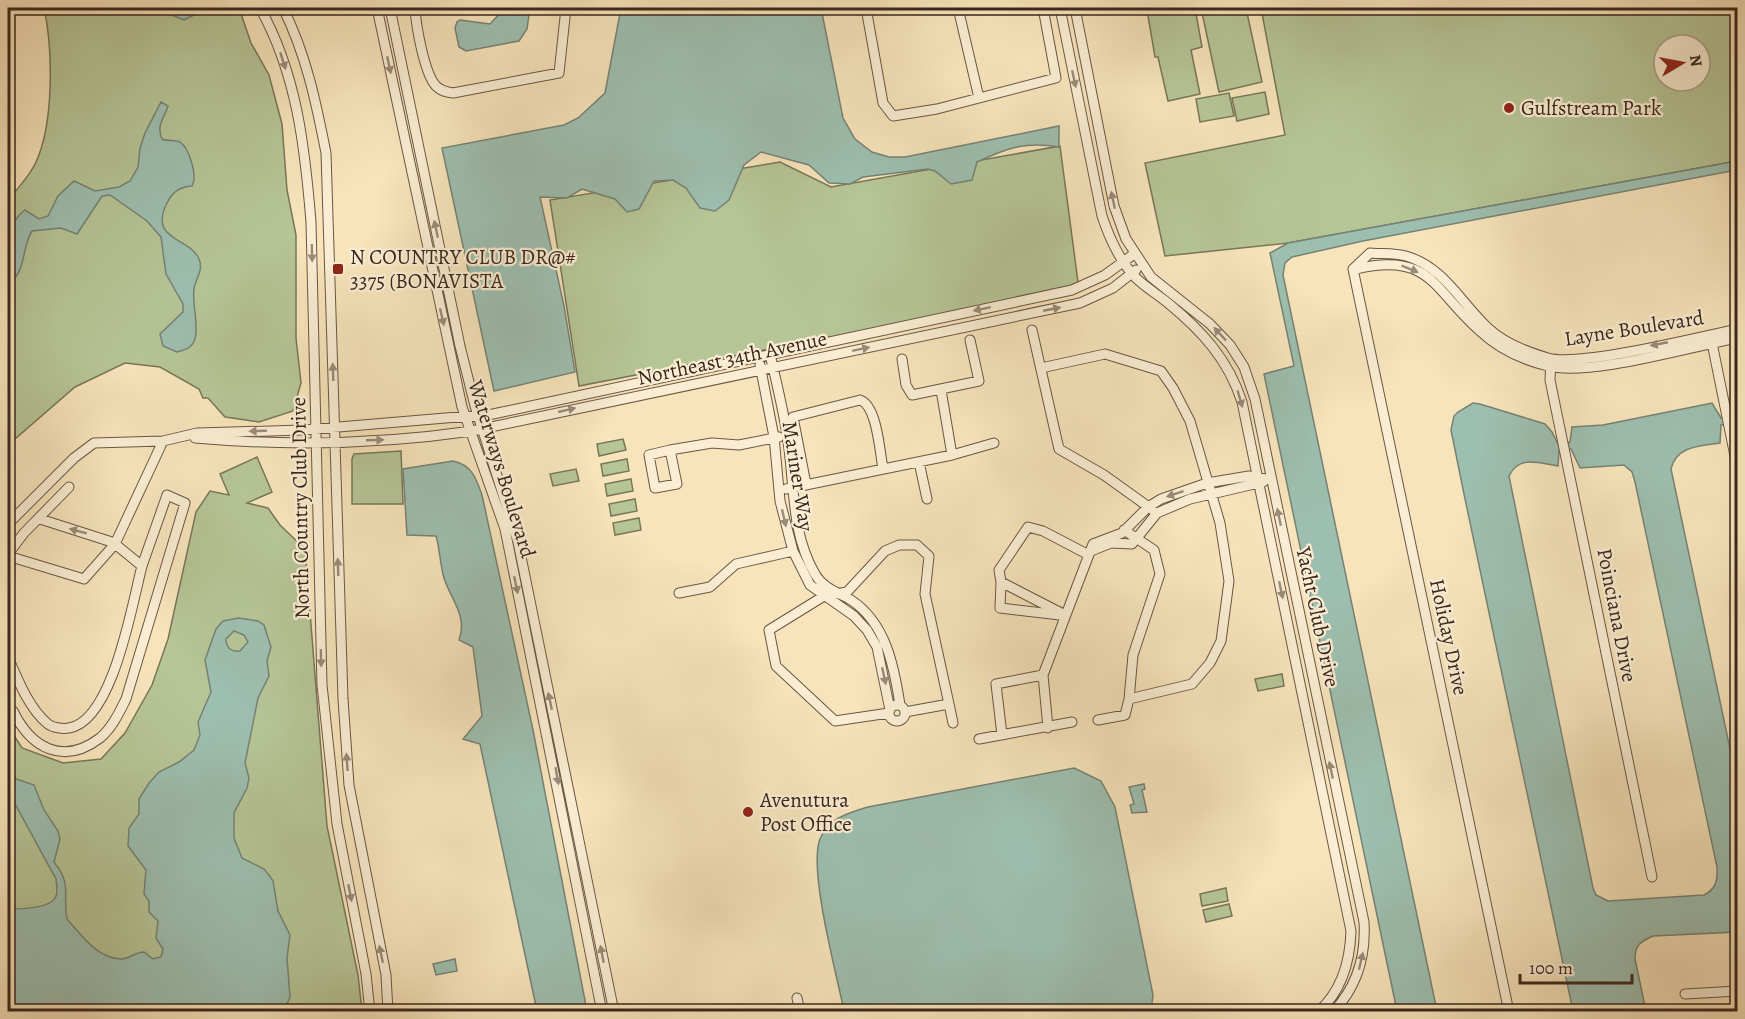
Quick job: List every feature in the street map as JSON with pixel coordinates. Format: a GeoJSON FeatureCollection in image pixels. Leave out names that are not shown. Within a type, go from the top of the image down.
{"type":"FeatureCollection","features":[{"type":"Feature","properties":{"kind":"street","name":"North Country Club Drive"},"geometry":{"type":"LineString","coordinates":[[260,8],[279,50],[297,104],[306,157],[311,222],[322,686],[327,749],[370,1011]]}},
{"type":"Feature","properties":{"kind":"street","name":"North Country Club Drive"},"geometry":{"type":"LineString","coordinates":[[282,8],[297,36],[312,83],[326,153],[343,699],[349,785],[386,975],[388,1011]]}},
{"type":"Feature","properties":{"kind":"street","name":"Waterways Boulevard"},"geometry":{"type":"LineString","coordinates":[[376,8],[424,236],[467,418],[506,529],[602,1011]]}},
{"type":"Feature","properties":{"kind":"street","name":"Waterways Boulevard"},"geometry":{"type":"LineString","coordinates":[[390,8],[460,346],[478,416],[518,542],[614,1011]]}},
{"type":"Feature","properties":{"kind":"street"},"geometry":{"type":"LineString","coordinates":[[415,8],[429,74],[435,86],[443,92],[453,93],[559,73],[566,8]]}},
{"type":"Feature","properties":{"kind":"street"},"geometry":{"type":"LineString","coordinates":[[866,8],[883,104],[893,117],[1056,78],[1043,8]]}},
{"type":"Feature","properties":{"kind":"street"},"geometry":{"type":"LineString","coordinates":[[958,8],[979,98]]}},
{"type":"Feature","properties":{"kind":"street","name":"Yacht Club Drive"},"geometry":{"type":"LineString","coordinates":[[1060,8],[1102,216],[1111,240],[1134,276],[1205,336],[1223,360],[1242,402],[1351,931],[1349,955],[1340,984],[1318,1011]]}},
{"type":"Feature","properties":{"kind":"street","name":"Yacht Club Drive"},"geometry":{"type":"LineString","coordinates":[[1075,8],[1114,206],[1134,254],[1151,277],[1216,329],[1238,356],[1250,380],[1364,922],[1364,946],[1358,974],[1334,1011]]}},
{"type":"Feature","properties":{"kind":"street","name":"Northeast 34th Avenue"},"geometry":{"type":"LineString","coordinates":[[178,437],[197,433],[316,428],[478,416],[1072,290],[1105,275],[1134,254]]}},
{"type":"Feature","properties":{"kind":"street","name":"Layne Boulevard"},"geometry":{"type":"LineString","coordinates":[[1353,269],[1370,254],[1407,256],[1440,275],[1492,342],[1515,354],[1551,363],[1588,368],[1711,338],[1737,329]]}},
{"type":"Feature","properties":{"kind":"street","name":"Northeast 34th Avenue"},"geometry":{"type":"LineString","coordinates":[[178,437],[335,441],[409,439],[472,431],[1080,303],[1134,276],[1141,265]]}},
{"type":"Feature","properties":{"kind":"street","name":"Holiday Drive"},"geometry":{"type":"LineString","coordinates":[[1353,269],[1509,1011]]}},
{"type":"Feature","properties":{"kind":"street"},"geometry":{"type":"LineString","coordinates":[[1032,330],[1059,449],[1104,475],[1157,513]]}},
{"type":"Feature","properties":{"kind":"street"},"geometry":{"type":"LineString","coordinates":[[1711,338],[1737,471]]}},
{"type":"Feature","properties":{"kind":"street","name":"Layne Boulevard"},"geometry":{"type":"LineString","coordinates":[[1711,338],[1737,338]]}},
{"type":"Feature","properties":{"kind":"street"},"geometry":{"type":"LineString","coordinates":[[902,359],[909,393],[912,395],[980,381],[970,340]]}},
{"type":"Feature","properties":{"kind":"street","name":"Mariner Way"},"geometry":{"type":"LineString","coordinates":[[770,354],[787,436],[793,507],[811,565],[824,586],[852,601],[879,629],[889,652],[903,708]]}},
{"type":"Feature","properties":{"kind":"street"},"geometry":{"type":"LineString","coordinates":[[1041,368],[1105,354],[1161,371],[1173,388],[1190,421],[1220,523],[1230,581],[1221,641],[1210,663],[1192,684],[1129,699]]}},
{"type":"Feature","properties":{"kind":"street","name":"Mariner Way"},"geometry":{"type":"LineString","coordinates":[[758,356],[774,437],[779,490],[793,551],[810,585],[854,616],[867,630],[877,647],[889,711]]}},
{"type":"Feature","properties":{"kind":"street","name":"Poinciana Drive"},"geometry":{"type":"LineString","coordinates":[[1551,363],[1550,380],[1652,877]]}},
{"type":"Feature","properties":{"kind":"street"},"geometry":{"type":"LineString","coordinates":[[940,390],[952,455]]}},
{"type":"Feature","properties":{"kind":"street"},"geometry":{"type":"LineString","coordinates":[[806,484],[793,417],[860,400],[866,402],[872,411],[883,469]]}},
{"type":"Feature","properties":{"kind":"street"},"geometry":{"type":"LineString","coordinates":[[670,450],[712,443],[739,445],[787,436]]}},
{"type":"Feature","properties":{"kind":"street"},"geometry":{"type":"LineString","coordinates":[[8,524],[74,458],[94,443],[163,441],[178,437]]}},
{"type":"Feature","properties":{"kind":"street"},"geometry":{"type":"LineString","coordinates":[[69,488],[22,535],[8,555],[84,579],[115,543],[163,441]]}},
{"type":"Feature","properties":{"kind":"street"},"geometry":{"type":"LineString","coordinates":[[779,490],[952,455],[994,443]]}},
{"type":"Feature","properties":{"kind":"street"},"geometry":{"type":"LineString","coordinates":[[919,462],[927,499]]}},
{"type":"Feature","properties":{"kind":"street"},"geometry":{"type":"LineString","coordinates":[[1087,554],[1094,548],[1112,543],[1132,544],[1157,513],[1190,499],[1210,495],[1258,479]]}},
{"type":"Feature","properties":{"kind":"street"},"geometry":{"type":"LineString","coordinates":[[1048,728],[1043,675],[1087,554],[1093,544],[1123,532],[1148,507],[1161,499],[1207,483],[1272,480]]}},
{"type":"Feature","properties":{"kind":"street"},"geometry":{"type":"LineString","coordinates":[[8,657],[39,715],[50,726],[64,729],[79,727],[94,712],[105,694],[121,647],[142,566],[167,495],[185,503],[129,691],[114,722],[101,737],[83,748],[70,751],[52,750],[32,741],[13,711]]}},
{"type":"Feature","properties":{"kind":"street"},"geometry":{"type":"LineString","coordinates":[[40,519],[115,543],[142,566]]}},
{"type":"Feature","properties":{"kind":"street"},"geometry":{"type":"LineString","coordinates":[[1065,615],[1000,608],[999,570],[1028,527],[1043,531],[1087,554]]}},
{"type":"Feature","properties":{"kind":"street"},"geometry":{"type":"LineString","coordinates":[[1098,720],[1125,715],[1129,699],[1132,654],[1160,574],[1154,550],[1123,532]]}},
{"type":"Feature","properties":{"kind":"street"},"geometry":{"type":"LineString","coordinates":[[949,704],[903,708],[894,705],[889,711],[835,720],[776,666],[769,630],[824,596],[847,592],[885,551],[899,545],[917,545],[929,556],[926,594],[953,723]]}},
{"type":"Feature","properties":{"kind":"street"},"geometry":{"type":"LineString","coordinates":[[679,593],[710,587],[736,564],[793,551]]}},
{"type":"Feature","properties":{"kind":"street"},"geometry":{"type":"LineString","coordinates":[[1001,582],[1065,615]]}},
{"type":"Feature","properties":{"kind":"street"},"geometry":{"type":"LineString","coordinates":[[1002,735],[996,684],[1043,675]]}},
{"type":"Feature","properties":{"kind":"street"},"geometry":{"type":"LineString","coordinates":[[889,711],[892,718],[898,721],[903,718],[903,708]]}},
{"type":"Feature","properties":{"kind":"street"},"geometry":{"type":"LineString","coordinates":[[979,739],[1072,722]]}},
{"type":"Feature","properties":{"kind":"street"},"geometry":{"type":"LineString","coordinates":[[344,858],[361,855]]}},
{"type":"Feature","properties":{"kind":"street"},"geometry":{"type":"LineString","coordinates":[[366,978],[386,975]]}},
{"type":"Feature","properties":{"kind":"street"},"geometry":{"type":"LineString","coordinates":[[1685,994],[1737,991]]}},
{"type":"Feature","properties":{"kind":"street"},"geometry":{"type":"LineString","coordinates":[[797,998],[800,1011]]}},
{"type":"Feature","properties":{"kind":"green space"},"geometry":{"type":"Polygon","coordinates":[[[44,8],[239,8],[251,43],[269,75],[282,124],[287,190],[296,235],[296,338],[301,383],[293,411],[259,422],[225,417],[208,398],[203,398],[199,389],[160,367],[125,363],[75,387],[8,445],[8,194],[12,196],[34,166],[46,127],[50,64],[44,8]]]}},
{"type":"Feature","properties":{"kind":"green space"},"geometry":{"type":"Polygon","coordinates":[[[1195,8],[1202,47],[1191,50],[1200,94],[1168,101],[1158,57],[1155,57],[1148,16],[1150,10],[1195,8]]]}},
{"type":"Feature","properties":{"kind":"green space"},"geometry":{"type":"Polygon","coordinates":[[[1201,8],[1246,8],[1262,82],[1219,92],[1201,8]]]}},
{"type":"Feature","properties":{"kind":"green space","name":"Gulfstream Park"},"geometry":{"type":"Polygon","coordinates":[[[1261,8],[1737,8],[1737,161],[1288,243],[1165,256],[1145,163],[1285,135],[1261,8]]]}},
{"type":"Feature","properties":{"kind":"green space"},"geometry":{"type":"Polygon","coordinates":[[[1265,92],[1269,114],[1237,121],[1232,98],[1265,92]]]}},
{"type":"Feature","properties":{"kind":"green space"},"geometry":{"type":"Polygon","coordinates":[[[1229,93],[1234,116],[1200,122],[1196,99],[1229,93]]]}},
{"type":"Feature","properties":{"kind":"green space"},"geometry":{"type":"Polygon","coordinates":[[[1060,146],[1078,282],[1057,293],[579,386],[550,200],[780,162],[831,187],[1060,146]]]}},
{"type":"Feature","properties":{"kind":"green space"},"geometry":{"type":"Polygon","coordinates":[[[623,439],[626,450],[599,456],[597,444],[623,439]]]}},
{"type":"Feature","properties":{"kind":"green space"},"geometry":{"type":"Polygon","coordinates":[[[401,451],[403,504],[352,504],[354,454],[401,451]]]}},
{"type":"Feature","properties":{"kind":"green space"},"geometry":{"type":"Polygon","coordinates":[[[257,457],[272,492],[247,503],[268,508],[280,525],[305,549],[327,826],[358,975],[362,1011],[8,1011],[8,726],[22,748],[63,763],[101,759],[125,733],[152,685],[168,639],[196,512],[210,491],[229,495],[220,474],[257,457]]]}},
{"type":"Feature","properties":{"kind":"green space"},"geometry":{"type":"Polygon","coordinates":[[[627,459],[629,471],[603,476],[601,464],[627,459]]]}},
{"type":"Feature","properties":{"kind":"green space"},"geometry":{"type":"Polygon","coordinates":[[[576,469],[579,481],[553,486],[550,474],[576,469]]]}},
{"type":"Feature","properties":{"kind":"green space"},"geometry":{"type":"Polygon","coordinates":[[[631,479],[633,491],[607,496],[605,484],[631,479]]]}},
{"type":"Feature","properties":{"kind":"green space"},"geometry":{"type":"Polygon","coordinates":[[[635,499],[637,511],[611,516],[609,504],[635,499]]]}},
{"type":"Feature","properties":{"kind":"green space"},"geometry":{"type":"Polygon","coordinates":[[[639,518],[641,530],[615,535],[613,523],[639,518]]]}},
{"type":"Feature","properties":{"kind":"green space"},"geometry":{"type":"Polygon","coordinates":[[[1282,674],[1284,686],[1258,691],[1255,679],[1282,674]]]}},
{"type":"Feature","properties":{"kind":"green space"},"geometry":{"type":"Polygon","coordinates":[[[1226,888],[1228,901],[1202,906],[1200,894],[1226,888]]]}},
{"type":"Feature","properties":{"kind":"green space"},"geometry":{"type":"Polygon","coordinates":[[[1229,904],[1232,916],[1206,922],[1203,910],[1229,904]]]}},
{"type":"Feature","properties":{"kind":"shaded area"},"geometry":{"type":"Polygon","coordinates":[[[154,8],[196,8],[196,14],[184,20],[154,8]]]}},
{"type":"Feature","properties":{"kind":"shaded area"},"geometry":{"type":"Polygon","coordinates":[[[505,8],[530,8],[527,29],[519,41],[466,51],[459,47],[455,28],[457,22],[460,20],[490,24],[505,8]]]}},
{"type":"Feature","properties":{"kind":"shaded area"},"geometry":{"type":"Polygon","coordinates":[[[621,8],[821,8],[843,118],[855,139],[872,152],[889,157],[905,157],[1059,126],[1059,147],[1026,145],[998,153],[977,162],[972,180],[951,184],[935,171],[928,169],[863,177],[850,184],[829,183],[809,165],[761,152],[744,165],[729,200],[715,211],[700,208],[686,188],[673,180],[654,181],[639,209],[627,212],[615,199],[582,189],[567,198],[540,197],[564,306],[575,372],[494,391],[442,148],[564,125],[578,118],[605,93],[621,8]]]}},
{"type":"Feature","properties":{"kind":"shaded area"},"geometry":{"type":"Polygon","coordinates":[[[161,102],[168,106],[160,126],[162,139],[178,141],[183,145],[192,162],[194,176],[192,186],[177,190],[169,199],[163,215],[163,225],[166,232],[194,252],[200,263],[194,289],[195,339],[190,347],[177,352],[163,346],[160,334],[183,312],[183,304],[166,274],[161,237],[147,221],[110,195],[102,196],[77,234],[61,228],[32,231],[20,270],[12,281],[8,281],[8,243],[13,224],[18,216],[25,210],[39,219],[48,216],[58,196],[74,181],[95,191],[119,187],[130,181],[138,167],[140,148],[145,133],[161,102]]]}},
{"type":"Feature","properties":{"kind":"shaded area"},"geometry":{"type":"Polygon","coordinates":[[[1737,161],[1737,170],[1363,241],[1292,257],[1285,263],[1283,275],[1437,1011],[1397,1011],[1264,374],[1294,366],[1270,253],[1288,243],[1737,161]]]}},
{"type":"Feature","properties":{"kind":"shaded area"},"geometry":{"type":"Polygon","coordinates":[[[1737,399],[1737,430],[1734,423],[1721,425],[1720,443],[1697,446],[1683,451],[1674,461],[1671,469],[1737,782],[1737,932],[1648,938],[1637,947],[1635,959],[1646,1011],[1573,1011],[1451,430],[1454,416],[1473,403],[1480,404],[1545,424],[1558,444],[1570,442],[1572,427],[1603,425],[1712,403],[1721,418],[1732,417],[1733,400],[1737,399]],[[1571,449],[1559,451],[1558,466],[1536,462],[1524,463],[1513,469],[1509,476],[1593,888],[1596,895],[1608,901],[1704,895],[1715,884],[1717,867],[1635,482],[1632,472],[1624,465],[1580,468],[1571,449]]]}},
{"type":"Feature","properties":{"kind":"shaded area"},"geometry":{"type":"Polygon","coordinates":[[[453,461],[469,469],[482,495],[533,730],[587,1011],[537,1011],[480,744],[463,739],[482,716],[473,647],[459,640],[460,616],[444,578],[436,536],[407,535],[403,469],[453,461]]]}},
{"type":"Feature","properties":{"kind":"shaded area"},"geometry":{"type":"Polygon","coordinates":[[[239,618],[258,621],[264,625],[271,647],[267,661],[269,676],[258,698],[245,763],[249,778],[247,788],[234,813],[234,838],[242,858],[264,869],[273,881],[278,911],[290,935],[287,958],[290,997],[284,1011],[8,1011],[8,909],[33,908],[47,904],[52,902],[57,891],[56,879],[8,791],[8,764],[16,779],[34,785],[44,810],[58,831],[60,839],[54,862],[65,884],[67,919],[84,939],[105,955],[121,959],[144,952],[153,959],[161,957],[163,949],[156,938],[158,921],[149,912],[149,901],[144,894],[146,870],[128,846],[129,828],[139,814],[139,799],[149,783],[159,772],[179,762],[194,750],[200,735],[198,722],[211,692],[205,660],[216,629],[223,621],[239,618]],[[234,631],[226,639],[228,647],[234,651],[240,651],[248,642],[244,635],[234,631]]]}},
{"type":"Feature","properties":{"kind":"shaded area"},"geometry":{"type":"Polygon","coordinates":[[[1074,768],[1101,781],[1115,807],[1153,995],[1151,1011],[844,1011],[820,898],[817,854],[820,839],[828,826],[840,817],[868,807],[1074,768]]]}},
{"type":"Feature","properties":{"kind":"shaded area"},"geometry":{"type":"Polygon","coordinates":[[[1144,784],[1145,789],[1142,790],[1147,812],[1132,813],[1130,805],[1134,804],[1129,787],[1144,784]]]}},
{"type":"Feature","properties":{"kind":"shaded area"},"geometry":{"type":"Polygon","coordinates":[[[455,959],[457,971],[436,975],[433,964],[455,959]]]}},
{"type":"Feature","properties":{"kind":"place","name":"Gulfstream Park"},"geometry":{"type":"Point","coordinates":[1509,108]}},
{"type":"Feature","properties":{"kind":"place","name":"N COUNTRY CLUB DR@# 3375 (BONAVISTA"},"geometry":{"type":"Point","coordinates":[338,269]}},
{"type":"Feature","properties":{"kind":"place","name":"Avenutura Post Office"},"geometry":{"type":"Point","coordinates":[748,812]}}]}
